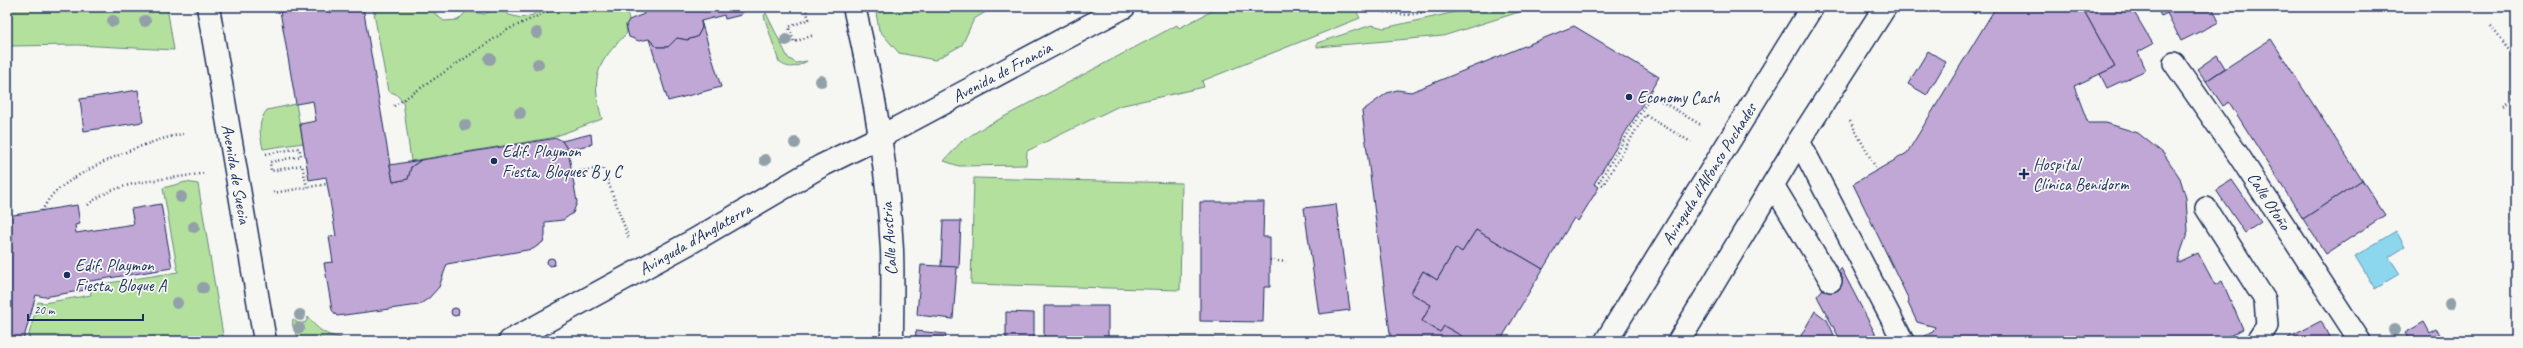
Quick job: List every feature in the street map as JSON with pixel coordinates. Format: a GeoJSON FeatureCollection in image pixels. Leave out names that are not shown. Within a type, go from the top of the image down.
{"type":"FeatureCollection","features":[{"type":"Feature","properties":{"kind":"street","name":"Avenida de Suecia"},"geometry":{"type":"LineString","coordinates":[[208,7],[265,341]]}},
{"type":"Feature","properties":{"kind":"street","name":"Calle Austria"},"geometry":{"type":"LineString","coordinates":[[854,7],[867,59],[880,137],[892,249],[892,341]]}},
{"type":"Feature","properties":{"kind":"street","name":"Avenida de Francia"},"geometry":{"type":"LineString","coordinates":[[880,137],[1124,7]]}},
{"type":"Feature","properties":{"kind":"street","name":"Avinguda d'Alfonso Puchades"},"geometry":{"type":"LineString","coordinates":[[1606,341],[1812,7]]}},
{"type":"Feature","properties":{"kind":"street"},"geometry":{"type":"LineString","coordinates":[[1679,341],[1799,141],[1885,7]]}},
{"type":"Feature","properties":{"kind":"street","name":"Avinguda d'Anglaterra"},"geometry":{"type":"LineString","coordinates":[[510,341],[640,270],[821,166],[880,137]]}},
{"type":"Feature","properties":{"kind":"lane","name":"Calle Otoño"},"geometry":{"type":"LineString","coordinates":[[2174,63],[2240,156],[2360,341]]}},
{"type":"Feature","properties":{"kind":"lane"},"geometry":{"type":"LineString","coordinates":[[1799,141],[1903,341]]}},
{"type":"Feature","properties":{"kind":"lane"},"geometry":{"type":"LineString","coordinates":[[1773,185],[1831,280]]}},
{"type":"Feature","properties":{"kind":"lane"},"geometry":{"type":"LineString","coordinates":[[2206,208],[2265,300],[2267,326],[2257,341]]}},
{"type":"Feature","properties":{"kind":"path"},"geometry":{"type":"LineString","coordinates":[[394,106],[507,30],[557,7]]}},
{"type":"Feature","properties":{"kind":"path"},"geometry":{"type":"LineString","coordinates":[[805,7],[809,19],[789,27],[794,42],[814,35]]}},
{"type":"Feature","properties":{"kind":"path"},"geometry":{"type":"LineString","coordinates":[[893,10],[902,7]]}},
{"type":"Feature","properties":{"kind":"path"},"geometry":{"type":"LineString","coordinates":[[1377,11],[1407,15],[1457,7]]}},
{"type":"Feature","properties":{"kind":"path"},"geometry":{"type":"LineString","coordinates":[[2491,26],[2516,60]]}},
{"type":"Feature","properties":{"kind":"path"},"geometry":{"type":"LineString","coordinates":[[1832,89],[1877,170]]}},
{"type":"Feature","properties":{"kind":"path"},"geometry":{"type":"LineString","coordinates":[[1650,94],[1724,151],[1645,115],[1603,185],[1598,182],[1650,94]]}},
{"type":"Feature","properties":{"kind":"path"},"geometry":{"type":"LineString","coordinates":[[2503,105],[2516,96]]}},
{"type":"Feature","properties":{"kind":"path"},"geometry":{"type":"LineString","coordinates":[[42,211],[54,193],[85,173],[164,138],[183,134]]}},
{"type":"Feature","properties":{"kind":"path"},"geometry":{"type":"LineString","coordinates":[[88,205],[98,196],[125,187],[234,164],[299,148],[301,156],[270,162],[271,171],[302,165],[306,187]]}},
{"type":"Feature","properties":{"kind":"path"},"geometry":{"type":"LineString","coordinates":[[572,172],[603,168],[640,270]]}},
{"type":"Feature","properties":{"kind":"path"},"geometry":{"type":"LineString","coordinates":[[271,194],[327,184]]}},
{"type":"Feature","properties":{"kind":"path"},"geometry":{"type":"LineString","coordinates":[[1270,260],[1286,262]]}},
{"type":"Feature","properties":{"kind":"green space"},"geometry":{"type":"Polygon","coordinates":[[[7,7],[167,7],[174,50],[78,45],[7,46],[7,7]]]}},
{"type":"Feature","properties":{"kind":"green space"},"geometry":{"type":"Polygon","coordinates":[[[373,7],[435,7],[435,14],[444,21],[458,20],[467,11],[485,14],[493,9],[502,9],[509,15],[521,18],[533,15],[540,7],[626,7],[629,20],[626,25],[627,33],[609,53],[599,71],[597,92],[598,104],[602,119],[551,138],[411,161],[403,102],[396,94],[388,91],[373,7]]]}},
{"type":"Feature","properties":{"kind":"green space"},"geometry":{"type":"Polygon","coordinates":[[[875,7],[994,7],[974,19],[962,45],[935,60],[899,53],[879,30],[875,7]]]}},
{"type":"Feature","properties":{"kind":"green space"},"geometry":{"type":"Polygon","coordinates":[[[1220,7],[1354,7],[1360,18],[1202,81],[1204,87],[1119,106],[1027,151],[1026,165],[959,166],[944,161],[962,141],[981,129],[1177,25],[1179,28],[1220,7]]]}},
{"type":"Feature","properties":{"kind":"green space"},"geometry":{"type":"Polygon","coordinates":[[[1478,7],[1535,7],[1443,36],[1317,47],[1317,43],[1372,25],[1384,28],[1478,7]]]}},
{"type":"Feature","properties":{"kind":"green space"},"geometry":{"type":"Polygon","coordinates":[[[766,13],[788,58],[796,63],[807,61],[793,67],[786,66],[779,62],[764,16],[766,13]]]}},
{"type":"Feature","properties":{"kind":"green space"},"geometry":{"type":"Polygon","coordinates":[[[296,104],[303,143],[263,149],[260,129],[262,119],[267,110],[296,104]]]}},
{"type":"Feature","properties":{"kind":"green space"},"geometry":{"type":"Polygon","coordinates":[[[974,178],[1182,183],[1180,290],[971,284],[974,178]]]}},
{"type":"Feature","properties":{"kind":"green space"},"geometry":{"type":"Polygon","coordinates":[[[186,182],[198,184],[224,341],[27,341],[38,302],[44,303],[91,295],[90,286],[178,272],[163,188],[186,182]]]}},
{"type":"Feature","properties":{"kind":"green space"},"geometry":{"type":"Polygon","coordinates":[[[308,317],[322,331],[341,338],[340,341],[301,341],[293,328],[293,319],[299,324],[306,322],[308,317]]]}},
{"type":"Feature","properties":{"kind":"green space"},"geometry":{"type":"Polygon","coordinates":[[[1167,337],[1289,338],[1292,341],[1167,341],[1167,337]]]}},
{"type":"Feature","properties":{"kind":"water"},"geometry":{"type":"Polygon","coordinates":[[[2396,231],[2405,247],[2389,257],[2400,274],[2375,289],[2355,256],[2396,231]]]}},
{"type":"Feature","properties":{"kind":"building","name":"Edif. Playmon Fiesta, Bloques B y C"},"geometry":{"type":"Polygon","coordinates":[[[290,7],[363,7],[393,182],[408,179],[411,167],[421,160],[557,138],[562,141],[568,150],[577,202],[573,213],[563,220],[545,222],[545,236],[543,242],[533,249],[447,264],[439,287],[429,298],[419,305],[337,316],[332,310],[324,263],[333,262],[329,237],[336,236],[326,177],[309,180],[300,124],[316,121],[313,101],[296,104],[280,11],[290,9],[290,7]]]}},
{"type":"Feature","properties":{"kind":"building"},"geometry":{"type":"Polygon","coordinates":[[[642,7],[743,7],[744,10],[741,15],[725,19],[724,15],[701,21],[702,28],[697,37],[687,40],[677,38],[668,47],[657,47],[649,39],[639,41],[629,37],[626,25],[629,20],[644,14],[642,7]]]}},
{"type":"Feature","properties":{"kind":"building"},"geometry":{"type":"Polygon","coordinates":[[[1964,7],[1979,7],[1975,14],[1964,7]]]}},
{"type":"Feature","properties":{"kind":"building","name":"Hospital Clínica Benidorm"},"geometry":{"type":"Polygon","coordinates":[[[1996,7],[2082,7],[2115,67],[2074,86],[2088,123],[2106,123],[2138,133],[2164,154],[2180,178],[2186,198],[2188,231],[2177,263],[2198,253],[2215,285],[2222,281],[2243,329],[2220,341],[1927,341],[1924,336],[1933,332],[1935,327],[1917,322],[1908,303],[1909,300],[1853,184],[1907,153],[1996,7]]]}},
{"type":"Feature","properties":{"kind":"building"},"geometry":{"type":"Polygon","coordinates":[[[2082,7],[2131,7],[2153,44],[2138,52],[2146,70],[2107,88],[2100,74],[2115,67],[2082,7]]]}},
{"type":"Feature","properties":{"kind":"building"},"geometry":{"type":"Polygon","coordinates":[[[2156,7],[2181,7],[2161,16],[2156,7]]]}},
{"type":"Feature","properties":{"kind":"building"},"geometry":{"type":"Polygon","coordinates":[[[2181,7],[2212,7],[2219,22],[2181,41],[2167,13],[2181,7]]]}},
{"type":"Feature","properties":{"kind":"building"},"geometry":{"type":"Polygon","coordinates":[[[701,21],[721,87],[668,101],[649,39],[657,47],[668,47],[677,38],[687,40],[697,37],[702,28],[701,21]]]}},
{"type":"Feature","properties":{"kind":"building"},"geometry":{"type":"Polygon","coordinates":[[[1574,26],[1659,77],[1594,184],[1599,187],[1578,221],[1574,218],[1543,269],[1476,230],[1462,252],[1456,248],[1437,280],[1423,271],[1411,293],[1431,305],[1422,321],[1440,332],[1444,326],[1462,336],[1460,341],[1391,341],[1362,111],[1387,93],[1397,90],[1411,92],[1574,26]]]}},
{"type":"Feature","properties":{"kind":"building"},"geometry":{"type":"Polygon","coordinates":[[[2271,39],[2362,180],[2303,219],[2229,102],[2223,106],[2206,81],[2271,39]]]}},
{"type":"Feature","properties":{"kind":"building"},"geometry":{"type":"Polygon","coordinates":[[[1928,51],[1946,62],[1927,95],[1908,84],[1928,51]]]}},
{"type":"Feature","properties":{"kind":"building"},"geometry":{"type":"Polygon","coordinates":[[[2217,55],[2225,68],[2206,81],[2197,69],[2217,55]]]}},
{"type":"Feature","properties":{"kind":"building"},"geometry":{"type":"Polygon","coordinates":[[[138,90],[143,122],[84,131],[80,99],[138,90]]]}},
{"type":"Feature","properties":{"kind":"building"},"geometry":{"type":"Polygon","coordinates":[[[591,134],[592,144],[568,150],[562,141],[591,134]]]}},
{"type":"Feature","properties":{"kind":"building"},"geometry":{"type":"Polygon","coordinates":[[[421,160],[411,167],[408,179],[393,182],[390,165],[421,160]]]}},
{"type":"Feature","properties":{"kind":"building"},"geometry":{"type":"Polygon","coordinates":[[[2232,180],[2261,222],[2245,233],[2216,190],[2232,180]]]}},
{"type":"Feature","properties":{"kind":"building"},"geometry":{"type":"Polygon","coordinates":[[[2362,180],[2385,215],[2326,254],[2303,219],[2362,180]]]}},
{"type":"Feature","properties":{"kind":"building"},"geometry":{"type":"Polygon","coordinates":[[[1200,202],[1264,202],[1263,237],[1270,237],[1270,287],[1264,287],[1263,322],[1200,321],[1200,202]]]}},
{"type":"Feature","properties":{"kind":"building","name":"Edif. Playmon Fiesta, Bloque A"},"geometry":{"type":"Polygon","coordinates":[[[161,204],[172,268],[84,282],[85,290],[44,297],[36,295],[23,341],[7,341],[7,252],[11,247],[7,216],[77,205],[80,224],[75,225],[76,233],[134,224],[131,209],[161,204]]]}},
{"type":"Feature","properties":{"kind":"building"},"geometry":{"type":"Polygon","coordinates":[[[1336,204],[1350,310],[1319,314],[1304,208],[1336,204]]]}},
{"type":"Feature","properties":{"kind":"building"},"geometry":{"type":"Polygon","coordinates":[[[943,221],[961,221],[959,268],[941,267],[943,221]]]}},
{"type":"Feature","properties":{"kind":"building"},"geometry":{"type":"Polygon","coordinates":[[[1476,230],[1543,269],[1500,341],[1460,341],[1462,336],[1444,326],[1440,332],[1422,321],[1431,305],[1411,293],[1423,271],[1437,280],[1456,248],[1462,252],[1476,230]]]}},
{"type":"Feature","properties":{"kind":"building"},"geometry":{"type":"Polygon","coordinates":[[[551,258],[554,259],[554,265],[551,266],[548,265],[547,262],[548,259],[551,258]]]}},
{"type":"Feature","properties":{"kind":"building"},"geometry":{"type":"Polygon","coordinates":[[[921,265],[957,267],[953,319],[917,315],[921,265]]]}},
{"type":"Feature","properties":{"kind":"building"},"geometry":{"type":"Polygon","coordinates":[[[1841,268],[1879,341],[1841,341],[1820,302],[1817,296],[1841,268]]]}},
{"type":"Feature","properties":{"kind":"building"},"geometry":{"type":"Polygon","coordinates":[[[1044,306],[1108,306],[1108,341],[1044,341],[1044,306]]]}},
{"type":"Feature","properties":{"kind":"building"},"geometry":{"type":"Polygon","coordinates":[[[455,308],[458,309],[458,315],[455,316],[452,315],[451,312],[452,309],[455,308]]]}},
{"type":"Feature","properties":{"kind":"building"},"geometry":{"type":"Polygon","coordinates":[[[1815,311],[1827,320],[1837,341],[1798,341],[1815,311]]]}},
{"type":"Feature","properties":{"kind":"building"},"geometry":{"type":"Polygon","coordinates":[[[1006,312],[1034,313],[1034,341],[1006,341],[1006,312]]]}},
{"type":"Feature","properties":{"kind":"building"},"geometry":{"type":"Polygon","coordinates":[[[2321,321],[2331,341],[2290,341],[2288,338],[2321,321]]]}},
{"type":"Feature","properties":{"kind":"building"},"geometry":{"type":"Polygon","coordinates":[[[2424,322],[2430,333],[2437,329],[2443,341],[2406,341],[2409,340],[2405,333],[2424,322]]]}},
{"type":"Feature","properties":{"kind":"building"},"geometry":{"type":"Polygon","coordinates":[[[916,331],[946,334],[945,341],[915,341],[916,331]]]}},
{"type":"Feature","properties":{"kind":"place","name":"Economy Cash"},"geometry":{"type":"Point","coordinates":[1629,97]}},
{"type":"Feature","properties":{"kind":"place","name":"Edif. Playmon Fiesta, Bloques B y C"},"geometry":{"type":"Point","coordinates":[494,161]}},
{"type":"Feature","properties":{"kind":"place","name":"Hospital Clínica Benidorm"},"geometry":{"type":"Point","coordinates":[2024,174]}},
{"type":"Feature","properties":{"kind":"place","name":"Edif. Playmon Fiesta, Bloque A"},"geometry":{"type":"Point","coordinates":[67,275]}}]}
